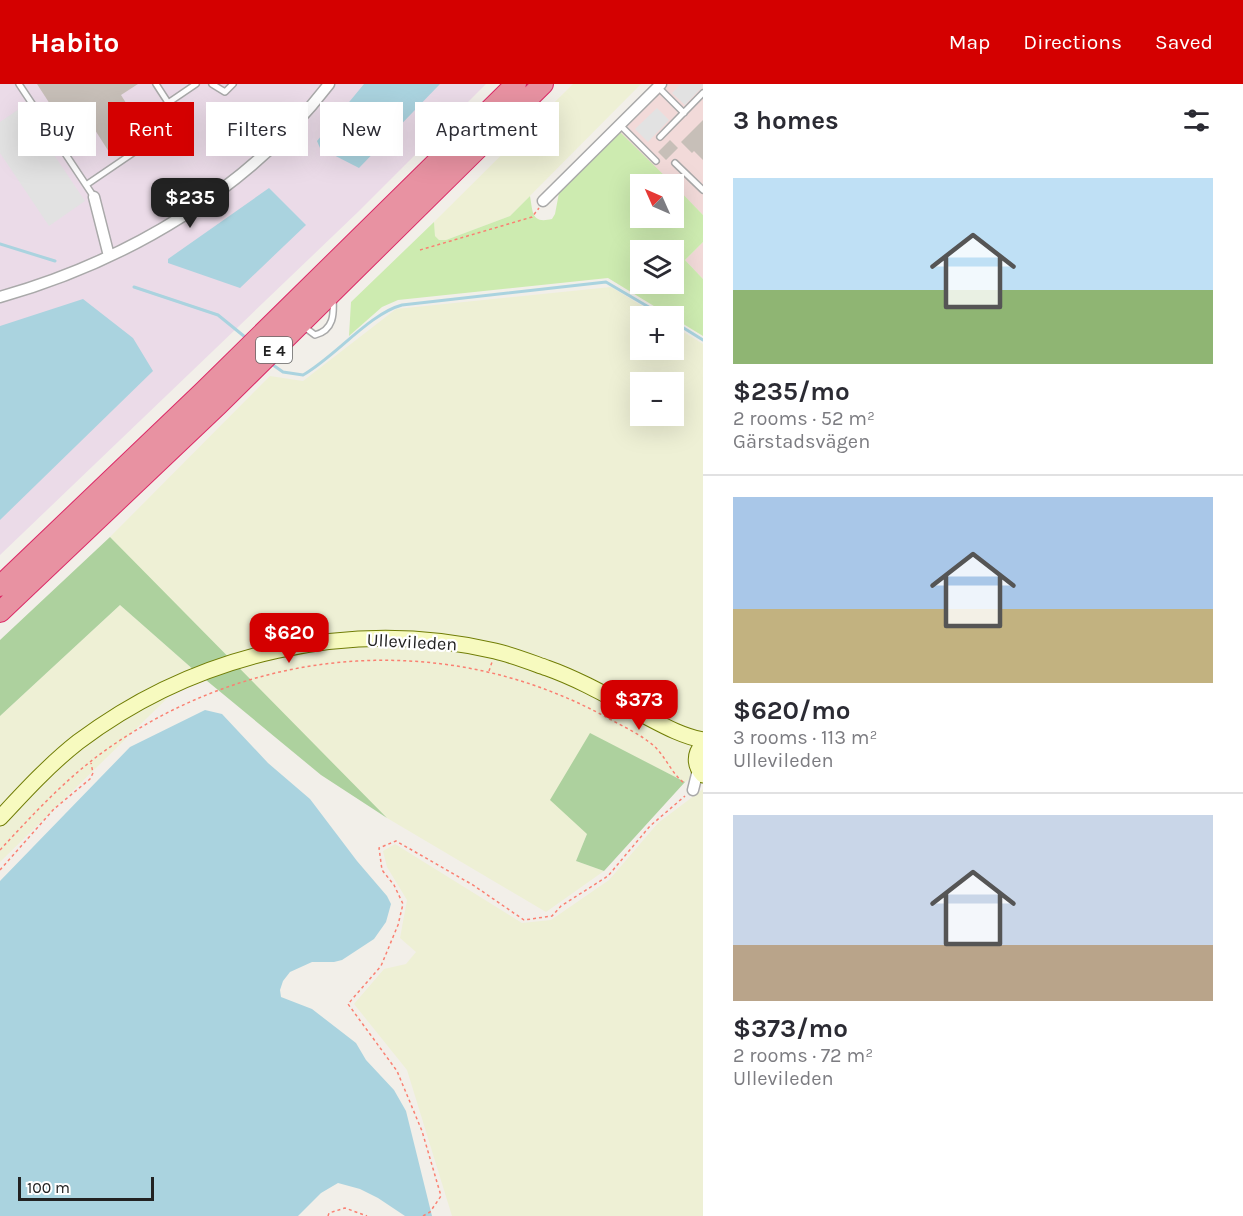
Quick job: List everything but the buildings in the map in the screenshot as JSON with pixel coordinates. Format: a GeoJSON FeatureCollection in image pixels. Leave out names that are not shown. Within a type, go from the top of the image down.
{"type":"FeatureCollection","features":[{"type":"Feature","properties":{"kind":"highway","name":"E 4"},"geometry":{"type":"LineString","coordinates":[[0,612],[294,316],[516,84]]}},
{"type":"Feature","properties":{"kind":"highway","name":"E 4"},"geometry":{"type":"LineString","coordinates":[[0,586],[294,316],[332,293],[543,84]]}},
{"type":"Feature","properties":{"kind":"main road","name":"Ullevileden"},"geometry":{"type":"LineString","coordinates":[[0,818],[47,768],[78,743],[142,700],[210,669],[246,657],[288,647],[334,640],[375,638],[418,640],[496,651],[550,669],[679,733],[690,743],[701,746]]}},
{"type":"Feature","properties":{"kind":"main road"},"geometry":{"type":"LineString","coordinates":[[701,746],[696,762],[701,776]]}},
{"type":"Feature","properties":{"kind":"street"},"geometry":{"type":"LineString","coordinates":[[0,297],[85,269],[180,219],[211,197],[289,130],[329,84]]}},
{"type":"Feature","properties":{"kind":"street"},"geometry":{"type":"LineString","coordinates":[[543,201],[659,86]]}},
{"type":"Feature","properties":{"kind":"street"},"geometry":{"type":"LineString","coordinates":[[93,196],[110,256]]}},
{"type":"Feature","properties":{"kind":"street"},"geometry":{"type":"LineString","coordinates":[[691,788],[701,776]]}},
{"type":"Feature","properties":{"kind":"lane"},"geometry":{"type":"LineString","coordinates":[[19,84],[93,196]]}},
{"type":"Feature","properties":{"kind":"lane"},"geometry":{"type":"LineString","coordinates":[[156,84],[167,102]]}},
{"type":"Feature","properties":{"kind":"lane"},"geometry":{"type":"LineString","coordinates":[[169,102],[196,84]]}},
{"type":"Feature","properties":{"kind":"lane"},"geometry":{"type":"LineString","coordinates":[[212,84],[225,92],[233,84]]}},
{"type":"Feature","properties":{"kind":"lane"},"geometry":{"type":"LineString","coordinates":[[659,86],[684,113]]}},
{"type":"Feature","properties":{"kind":"lane"},"geometry":{"type":"LineString","coordinates":[[660,137],[703,93]]}},
{"type":"Feature","properties":{"kind":"lane"},"geometry":{"type":"LineString","coordinates":[[620,125],[656,160]]}},
{"type":"Feature","properties":{"kind":"lane"},"geometry":{"type":"LineString","coordinates":[[86,185],[129,156]]}},
{"type":"Feature","properties":{"kind":"lane"},"geometry":{"type":"LineString","coordinates":[[675,163],[703,190]]}},
{"type":"Feature","properties":{"kind":"path"},"geometry":{"type":"LineString","coordinates":[[420,250],[532,217],[537,213],[543,201]]}},
{"type":"Feature","properties":{"kind":"path"},"geometry":{"type":"LineString","coordinates":[[0,850],[56,792],[91,761],[153,719],[225,687],[305,666],[343,662],[414,662],[452,665],[489,672],[540,687],[586,707],[651,743],[660,752],[674,775],[691,788],[650,826],[608,876],[561,906],[552,916],[524,920],[473,885],[396,841],[379,848],[382,870],[394,885],[404,904],[381,966],[348,1004],[397,1071],[422,1131],[441,1196],[430,1212],[423,1216]]}},
{"type":"Feature","properties":{"kind":"path"},"geometry":{"type":"LineString","coordinates":[[0,870],[54,808],[90,779],[93,767],[91,761]]}},
{"type":"Feature","properties":{"kind":"path"},"geometry":{"type":"LineString","coordinates":[[328,1216],[329,1213],[345,1208],[367,1216]]}},
{"type":"Feature","properties":{"kind":"shaded area"},"geometry":{"type":"Polygon","coordinates":[[[0,84],[486,84],[468,102],[415,102],[415,155],[0,555],[0,84]]]}},
{"type":"Feature","properties":{"kind":"shaded area"},"geometry":{"type":"Polygon","coordinates":[[[668,84],[703,84],[703,215],[684,196],[684,174],[662,174],[620,132],[668,84]]]}},
{"type":"Feature","properties":{"kind":"shaded area"},"geometry":{"type":"Polygon","coordinates":[[[681,84],[703,84],[703,86],[685,105],[672,93],[681,84]]]}},
{"type":"Feature","properties":{"kind":"shaded area"},"geometry":{"type":"Polygon","coordinates":[[[657,108],[669,120],[648,142],[635,129],[657,108]]]}},
{"type":"Feature","properties":{"kind":"shaded area"},"geometry":{"type":"Polygon","coordinates":[[[18,110],[18,156],[55,156],[85,201],[49,226],[0,153],[0,122],[18,110]]]}},
{"type":"Feature","properties":{"kind":"shaded area"},"geometry":{"type":"Polygon","coordinates":[[[703,242],[703,279],[685,260],[703,242]]]}},
{"type":"Feature","properties":{"kind":"green space"},"geometry":{"type":"Polygon","coordinates":[[[573,84],[641,84],[510,216],[446,240],[439,240],[435,236],[434,222],[500,156],[559,156],[559,102],[555,102],[573,84]]]}},
{"type":"Feature","properties":{"kind":"green space"},"geometry":{"type":"Polygon","coordinates":[[[620,132],[663,174],[630,174],[630,228],[684,228],[684,195],[703,215],[703,242],[685,260],[703,279],[703,336],[684,324],[684,306],[654,306],[634,294],[684,294],[684,240],[630,240],[630,291],[608,278],[398,300],[382,307],[349,336],[351,302],[434,222],[435,236],[439,240],[446,240],[510,216],[530,196],[533,212],[537,218],[552,219],[559,193],[620,132]]]}},
{"type":"Feature","properties":{"kind":"green space"},"geometry":{"type":"Polygon","coordinates":[[[611,287],[642,306],[630,306],[630,360],[684,360],[684,332],[703,344],[703,771],[685,782],[590,734],[587,834],[576,861],[604,871],[546,912],[387,818],[192,624],[110,537],[270,376],[303,381],[396,309],[611,287]]]}},
{"type":"Feature","properties":{"kind":"green space"},"geometry":{"type":"Polygon","coordinates":[[[110,537],[387,818],[321,775],[195,671],[120,605],[0,716],[0,640],[110,537]]]}},
{"type":"Feature","properties":{"kind":"green space"},"geometry":{"type":"Polygon","coordinates":[[[120,605],[195,671],[0,862],[0,716],[120,605]]]}},
{"type":"Feature","properties":{"kind":"green space"},"geometry":{"type":"Polygon","coordinates":[[[590,733],[685,782],[604,871],[576,861],[587,834],[550,800],[590,733]]]}},
{"type":"Feature","properties":{"kind":"green space"},"geometry":{"type":"Polygon","coordinates":[[[703,789],[703,1216],[452,1216],[407,1070],[354,1004],[384,969],[406,964],[416,952],[400,938],[407,900],[387,867],[383,851],[395,844],[522,923],[551,920],[609,880],[658,823],[703,789]]]}},
{"type":"Feature","properties":{"kind":"water"},"geometry":{"type":"Polygon","coordinates":[[[364,84],[440,84],[423,102],[415,102],[415,110],[403,122],[403,102],[349,102],[364,84]]]}},
{"type":"Feature","properties":{"kind":"water"},"geometry":{"type":"Polygon","coordinates":[[[336,156],[371,156],[359,168],[336,156]]]}},
{"type":"Feature","properties":{"kind":"water"},"geometry":{"type":"Polygon","coordinates":[[[269,188],[306,225],[240,288],[168,263],[168,259],[269,188]]]}},
{"type":"Feature","properties":{"kind":"water"},"geometry":{"type":"Polygon","coordinates":[[[83,299],[133,338],[153,371],[0,520],[0,326],[83,299]]]}},
{"type":"Feature","properties":{"kind":"water"},"geometry":{"type":"Polygon","coordinates":[[[205,710],[222,714],[268,763],[310,799],[391,904],[386,922],[374,939],[342,960],[312,962],[290,972],[280,990],[281,997],[312,1009],[356,1043],[366,1060],[394,1090],[406,1111],[432,1216],[405,1216],[360,1189],[338,1183],[321,1193],[298,1216],[0,1216],[0,881],[130,747],[205,710]]]}},
{"type":"Feature","properties":{"kind":"waterway"},"geometry":{"type":"LineString","coordinates":[[0,244],[55,261]]}},
{"type":"Feature","properties":{"kind":"waterway"},"geometry":{"type":"LineString","coordinates":[[273,365],[283,372],[303,375],[377,317],[402,305],[606,282],[647,306]]}},
{"type":"Feature","properties":{"kind":"waterway"},"geometry":{"type":"LineString","coordinates":[[134,287],[218,315],[245,337]]}},
{"type":"Feature","properties":{"kind":"waterway"},"geometry":{"type":"LineString","coordinates":[[684,328],[703,340]]}}]}
